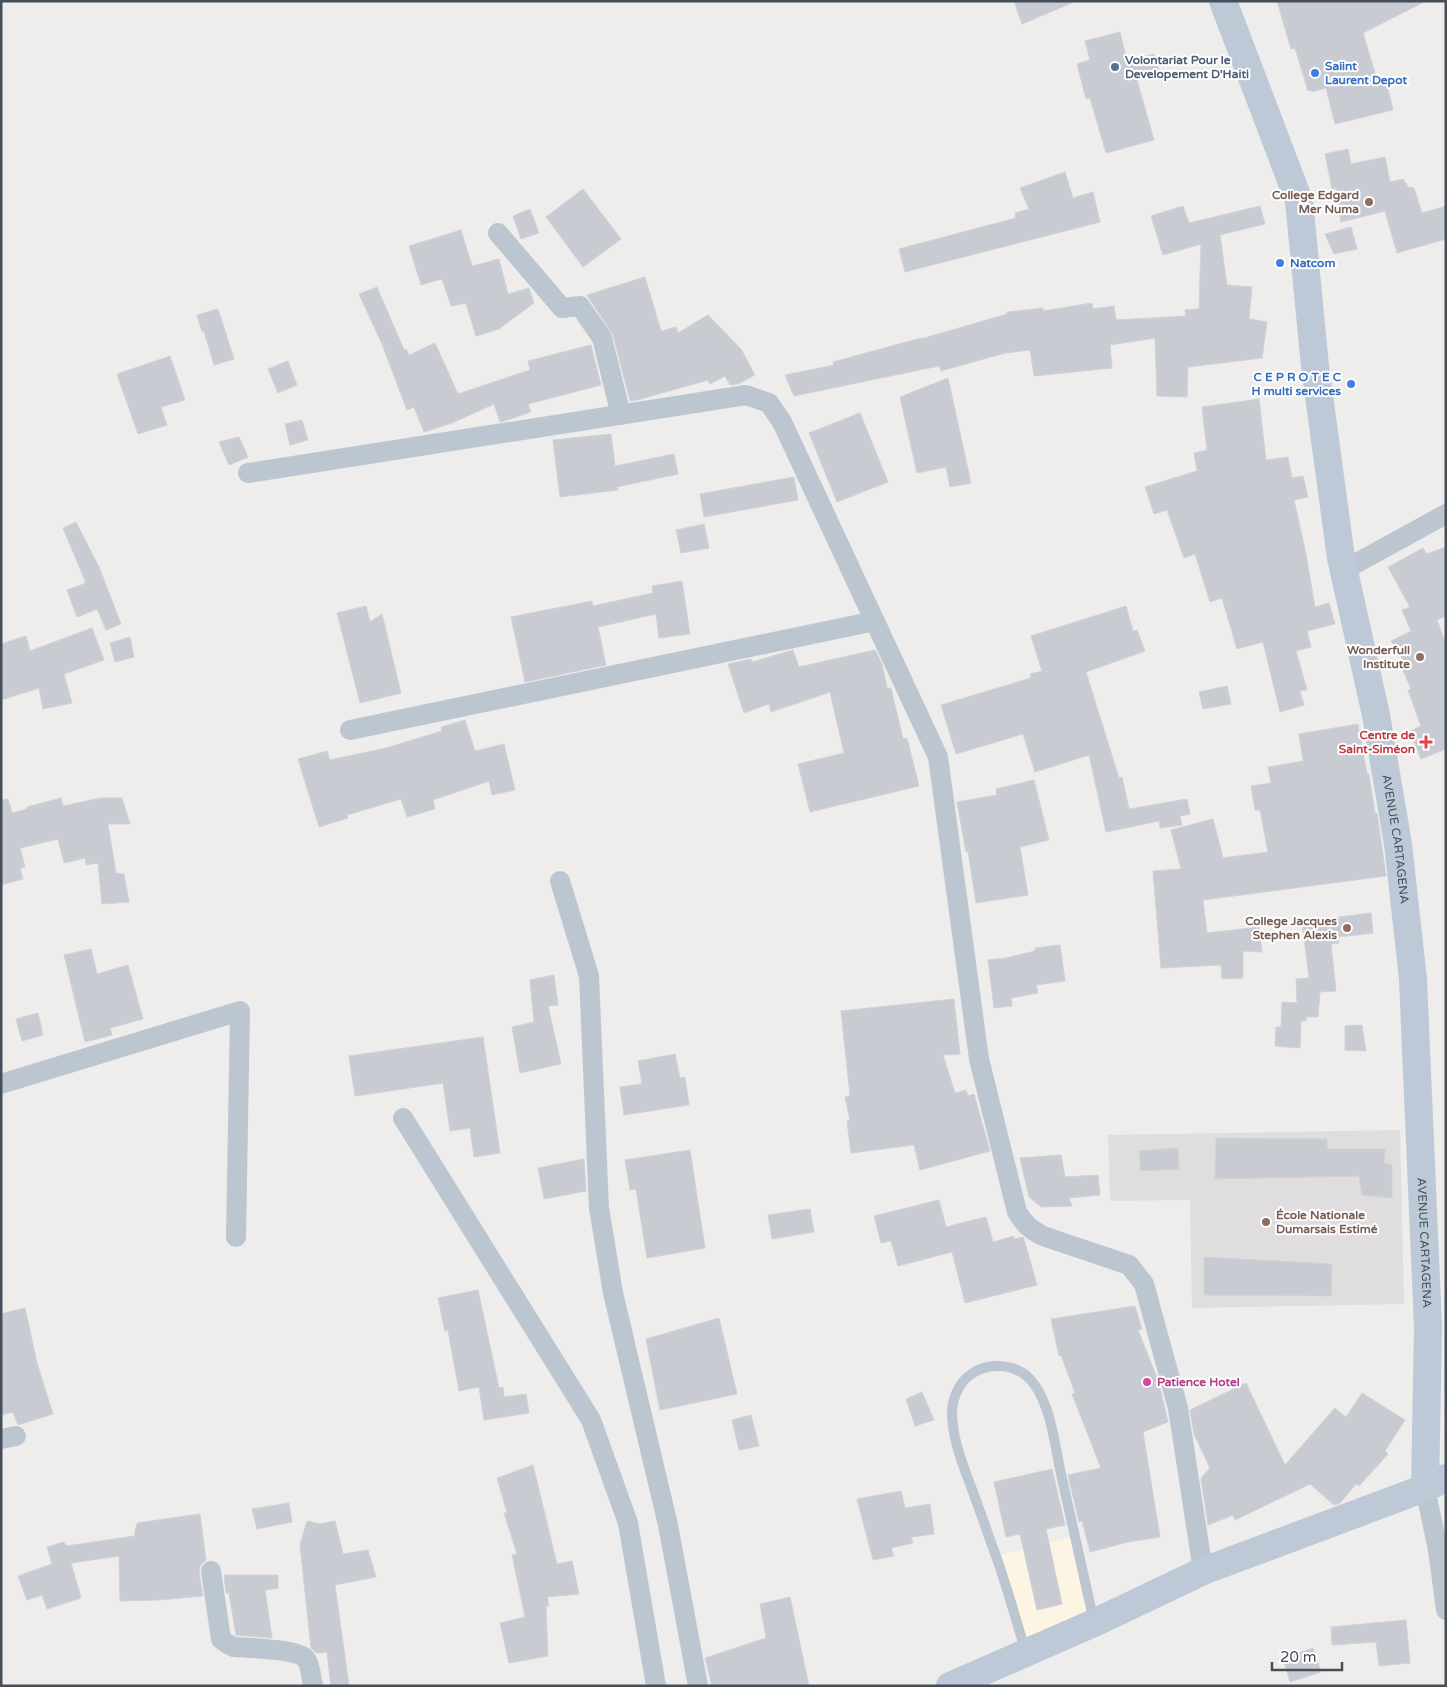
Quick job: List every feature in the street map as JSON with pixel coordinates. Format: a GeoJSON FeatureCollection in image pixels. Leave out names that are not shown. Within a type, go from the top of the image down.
{"type":"FeatureCollection","features":[{"type":"Feature","properties":{"kind":"street","name":"AVENUE CARTAGENA"},"geometry":{"type":"LineString","coordinates":[[1223,1],[1299,202],[1315,366],[1344,570],[1376,715],[1398,844],[1412,980],[1435,1483]]}},
{"type":"Feature","properties":{"kind":"street"},"geometry":{"type":"LineString","coordinates":[[498,233],[562,308],[580,306],[602,338],[620,415]]}},
{"type":"Feature","properties":{"kind":"street"},"geometry":{"type":"LineString","coordinates":[[248,473],[746,395],[769,403],[782,422],[938,757],[979,1059],[1018,1212],[1022,1221],[1031,1230],[1130,1265],[1144,1284],[1178,1408],[1203,1571]]}},
{"type":"Feature","properties":{"kind":"street"},"geometry":{"type":"LineString","coordinates":[[1344,570],[1446,514]]}},
{"type":"Feature","properties":{"kind":"street"},"geometry":{"type":"LineString","coordinates":[[350,730],[875,621]]}},
{"type":"Feature","properties":{"kind":"street"},"geometry":{"type":"LineString","coordinates":[[560,881],[589,976],[599,1208],[613,1293],[668,1525],[698,1686]]}},
{"type":"Feature","properties":{"kind":"street"},"geometry":{"type":"LineString","coordinates":[[1,1084],[240,1011],[236,1237]]}},
{"type":"Feature","properties":{"kind":"street"},"geometry":{"type":"LineString","coordinates":[[403,1118],[592,1420],[628,1523],[656,1686]]}},
{"type":"Feature","properties":{"kind":"street"},"geometry":{"type":"LineString","coordinates":[[950,1686],[1094,1623],[1203,1571],[1435,1483],[1438,1550],[1446,1610]]}},
{"type":"Feature","properties":{"kind":"street"},"geometry":{"type":"LineString","coordinates":[[211,1571],[221,1639],[234,1647],[292,1652],[302,1655],[306,1659],[313,1686]]}},
{"type":"Feature","properties":{"kind":"lane"},"geometry":{"type":"LineString","coordinates":[[1026,1652],[996,1556],[956,1447],[953,1427],[953,1401],[962,1382],[979,1369],[990,1366],[1011,1367],[1024,1374],[1039,1391],[1052,1433],[1094,1623]]}},
{"type":"Feature","properties":{"kind":"shaded area"},"geometry":{"type":"Polygon","coordinates":[[[1400,1130],[1404,1304],[1192,1308],[1190,1200],[1110,1201],[1108,1135],[1400,1130]]]}},
{"type":"Feature","properties":{"kind":"shaded area"},"geometry":{"type":"Polygon","coordinates":[[[1075,1536],[1094,1623],[1026,1652],[996,1556],[1075,1536]]]}},
{"type":"Feature","properties":{"kind":"building"},"geometry":{"type":"Polygon","coordinates":[[[1014,1],[1074,1],[1074,2],[1022,24],[1014,1]]]}},
{"type":"Feature","properties":{"kind":"building"},"geometry":{"type":"Polygon","coordinates":[[[1277,1],[1426,1],[1363,33],[1378,83],[1386,81],[1393,110],[1335,124],[1326,88],[1312,92],[1311,90],[1308,91],[1295,48],[1291,49],[1277,1]]]}},
{"type":"Feature","properties":{"kind":"building"},"geometry":{"type":"Polygon","coordinates":[[[1120,32],[1127,61],[1154,54],[1160,74],[1137,80],[1154,140],[1106,153],[1090,98],[1086,99],[1077,64],[1090,60],[1085,41],[1120,32]]]}},
{"type":"Feature","properties":{"kind":"building"},"geometry":{"type":"Polygon","coordinates":[[[1348,149],[1351,164],[1385,157],[1390,182],[1403,179],[1408,187],[1414,188],[1422,213],[1446,206],[1446,239],[1397,253],[1385,211],[1341,222],[1336,188],[1332,189],[1325,154],[1348,149]]]}},
{"type":"Feature","properties":{"kind":"building"},"geometry":{"type":"Polygon","coordinates":[[[1065,172],[1073,198],[1093,192],[1100,222],[905,272],[899,249],[1016,218],[1015,213],[1029,209],[1020,188],[1065,172]]]}},
{"type":"Feature","properties":{"kind":"building"},"geometry":{"type":"Polygon","coordinates":[[[583,189],[621,239],[583,267],[546,217],[583,189]]]}},
{"type":"Feature","properties":{"kind":"building"},"geometry":{"type":"Polygon","coordinates":[[[1183,206],[1189,223],[1260,206],[1265,224],[1220,235],[1227,285],[1252,287],[1249,319],[1267,322],[1262,358],[1188,367],[1187,397],[1157,396],[1155,338],[1110,345],[1112,368],[1034,376],[1030,350],[1005,353],[941,371],[939,366],[794,396],[785,375],[834,365],[833,362],[921,339],[1007,314],[1007,312],[1043,308],[1043,311],[1092,303],[1093,309],[1114,306],[1116,320],[1186,316],[1185,310],[1199,309],[1201,244],[1163,255],[1151,216],[1183,206]]]}},
{"type":"Feature","properties":{"kind":"building"},"geometry":{"type":"Polygon","coordinates":[[[530,209],[539,233],[521,239],[513,216],[530,209]]]}},
{"type":"Feature","properties":{"kind":"building"},"geometry":{"type":"Polygon","coordinates":[[[1351,227],[1357,249],[1334,254],[1325,234],[1351,227]]]}},
{"type":"Feature","properties":{"kind":"building"},"geometry":{"type":"Polygon","coordinates":[[[461,230],[472,266],[499,259],[508,294],[529,288],[534,303],[499,329],[476,336],[466,303],[451,306],[442,279],[421,285],[409,246],[461,230]]]}},
{"type":"Feature","properties":{"kind":"building"},"geometry":{"type":"Polygon","coordinates":[[[645,277],[661,331],[676,327],[678,333],[708,315],[741,349],[755,375],[738,384],[730,385],[725,376],[710,384],[708,380],[630,401],[613,335],[587,295],[645,277]]]}},
{"type":"Feature","properties":{"kind":"building"},"geometry":{"type":"Polygon","coordinates":[[[377,287],[404,350],[406,349],[409,355],[435,343],[458,394],[530,370],[528,361],[591,345],[601,385],[528,404],[531,412],[504,421],[500,422],[494,404],[452,423],[424,432],[414,407],[407,410],[382,344],[359,294],[377,287]]]}},
{"type":"Feature","properties":{"kind":"building"},"geometry":{"type":"Polygon","coordinates":[[[218,309],[234,359],[214,365],[197,315],[218,309]]]}},
{"type":"Feature","properties":{"kind":"building"},"geometry":{"type":"Polygon","coordinates":[[[170,356],[185,400],[161,407],[167,425],[138,434],[117,374],[170,356]]]}},
{"type":"Feature","properties":{"kind":"building"},"geometry":{"type":"Polygon","coordinates":[[[288,361],[297,385],[278,393],[268,369],[288,361]]]}},
{"type":"Feature","properties":{"kind":"building"},"geometry":{"type":"Polygon","coordinates":[[[948,378],[971,483],[950,487],[946,467],[917,473],[900,397],[948,378]]]}},
{"type":"Feature","properties":{"kind":"building"},"geometry":{"type":"Polygon","coordinates":[[[1259,399],[1266,460],[1288,457],[1292,478],[1303,476],[1308,497],[1294,500],[1315,607],[1329,603],[1335,624],[1307,631],[1311,647],[1296,651],[1307,690],[1300,691],[1304,705],[1280,712],[1263,642],[1237,649],[1222,598],[1210,602],[1195,554],[1184,558],[1167,510],[1154,514],[1145,487],[1197,471],[1194,453],[1207,450],[1202,407],[1259,399]]]}},
{"type":"Feature","properties":{"kind":"building"},"geometry":{"type":"Polygon","coordinates":[[[860,413],[888,482],[837,502],[809,433],[860,413]]]}},
{"type":"Feature","properties":{"kind":"building"},"geometry":{"type":"Polygon","coordinates":[[[302,420],[308,440],[290,445],[285,424],[302,420]]]}},
{"type":"Feature","properties":{"kind":"building"},"geometry":{"type":"Polygon","coordinates":[[[611,434],[615,466],[674,454],[678,474],[617,487],[618,490],[560,497],[553,440],[611,434]]]}},
{"type":"Feature","properties":{"kind":"building"},"geometry":{"type":"Polygon","coordinates":[[[239,437],[248,457],[229,465],[219,442],[239,437]]]}},
{"type":"Feature","properties":{"kind":"building"},"geometry":{"type":"Polygon","coordinates":[[[794,477],[798,500],[704,517],[700,494],[794,477]]]}},
{"type":"Feature","properties":{"kind":"building"},"geometry":{"type":"Polygon","coordinates":[[[76,522],[99,567],[121,624],[106,630],[97,609],[77,617],[67,590],[86,583],[63,528],[76,522]]]}},
{"type":"Feature","properties":{"kind":"building"},"geometry":{"type":"Polygon","coordinates":[[[704,524],[709,548],[681,553],[676,530],[704,524]]]}},
{"type":"Feature","properties":{"kind":"building"},"geometry":{"type":"Polygon","coordinates":[[[1446,547],[1446,616],[1437,620],[1446,644],[1446,749],[1421,759],[1410,731],[1421,726],[1408,690],[1411,689],[1402,668],[1407,666],[1391,641],[1411,631],[1402,610],[1410,607],[1388,567],[1423,548],[1427,554],[1446,547]]]}},
{"type":"Feature","properties":{"kind":"building"},"geometry":{"type":"Polygon","coordinates":[[[682,581],[690,634],[659,638],[656,614],[598,627],[606,665],[525,682],[511,617],[592,601],[593,606],[653,593],[652,586],[682,581]]]}},
{"type":"Feature","properties":{"kind":"building"},"geometry":{"type":"Polygon","coordinates":[[[366,606],[370,622],[382,614],[401,693],[360,703],[337,613],[366,606]]]}},
{"type":"Feature","properties":{"kind":"building"},"geometry":{"type":"Polygon","coordinates":[[[1126,606],[1133,631],[1137,630],[1145,651],[1086,672],[1119,778],[1122,777],[1129,809],[1187,799],[1190,814],[1180,816],[1182,825],[1160,828],[1159,821],[1106,832],[1089,755],[1035,772],[1023,734],[956,754],[941,705],[1031,678],[1030,674],[1042,671],[1031,636],[1126,606]]]}},
{"type":"Feature","properties":{"kind":"building"},"geometry":{"type":"Polygon","coordinates":[[[92,628],[104,660],[64,674],[72,703],[43,709],[39,688],[1,700],[1,644],[26,636],[30,651],[92,628]]]}},
{"type":"Feature","properties":{"kind":"building"},"geometry":{"type":"Polygon","coordinates":[[[130,637],[134,657],[115,662],[110,643],[130,637]]]}},
{"type":"Feature","properties":{"kind":"building"},"geometry":{"type":"Polygon","coordinates":[[[793,650],[799,667],[875,650],[882,664],[887,688],[891,688],[903,739],[907,738],[919,786],[810,812],[798,764],[844,753],[830,692],[771,712],[769,704],[744,713],[728,664],[751,659],[752,662],[793,650]]]}},
{"type":"Feature","properties":{"kind":"building"},"geometry":{"type":"Polygon","coordinates":[[[1227,686],[1231,704],[1203,709],[1199,692],[1227,686]]]}},
{"type":"Feature","properties":{"kind":"building"},"geometry":{"type":"Polygon","coordinates":[[[465,720],[475,751],[504,744],[515,790],[492,795],[489,781],[433,800],[435,809],[407,817],[401,799],[347,815],[348,818],[319,827],[298,759],[327,751],[330,760],[386,748],[442,731],[441,727],[465,720]]]}},
{"type":"Feature","properties":{"kind":"building"},"geometry":{"type":"Polygon","coordinates":[[[1358,724],[1375,813],[1377,813],[1386,876],[1203,900],[1207,933],[1259,927],[1262,952],[1243,951],[1243,978],[1222,979],[1221,965],[1161,968],[1153,871],[1181,869],[1171,830],[1213,819],[1223,858],[1268,852],[1260,810],[1255,810],[1251,786],[1271,783],[1268,767],[1303,761],[1299,734],[1358,724]]]}},
{"type":"Feature","properties":{"kind":"building"},"geometry":{"type":"Polygon","coordinates":[[[1034,780],[1049,840],[1020,847],[1028,895],[976,903],[968,851],[966,852],[957,802],[997,795],[996,789],[1034,780]]]}},
{"type":"Feature","properties":{"kind":"building"},"geometry":{"type":"Polygon","coordinates":[[[61,798],[63,806],[100,798],[122,798],[130,824],[108,824],[116,873],[124,874],[129,902],[102,904],[98,863],[86,865],[85,858],[64,863],[58,839],[20,848],[25,867],[20,868],[23,879],[1,885],[1,800],[8,799],[12,813],[61,798]]]}},
{"type":"Feature","properties":{"kind":"building"},"geometry":{"type":"Polygon","coordinates":[[[1371,913],[1373,933],[1338,937],[1339,943],[1331,944],[1336,991],[1320,992],[1318,1017],[1306,1017],[1306,1021],[1301,1021],[1300,1048],[1275,1046],[1276,1027],[1281,1027],[1282,1002],[1297,1003],[1296,979],[1309,978],[1302,922],[1371,913]]]}},
{"type":"Feature","properties":{"kind":"building"},"geometry":{"type":"Polygon","coordinates":[[[1060,945],[1065,981],[1036,985],[1038,993],[1011,998],[1012,1006],[994,1008],[988,960],[1035,951],[1035,948],[1060,945]]]}},
{"type":"Feature","properties":{"kind":"building"},"geometry":{"type":"Polygon","coordinates":[[[91,949],[97,974],[128,965],[143,1019],[110,1028],[112,1035],[85,1042],[64,955],[91,949]]]}},
{"type":"Feature","properties":{"kind":"building"},"geometry":{"type":"Polygon","coordinates":[[[554,975],[558,1005],[548,1006],[561,1064],[520,1073],[512,1027],[534,1022],[530,980],[554,975]]]}},
{"type":"Feature","properties":{"kind":"building"},"geometry":{"type":"Polygon","coordinates":[[[954,999],[960,1054],[943,1055],[955,1093],[966,1090],[968,1096],[974,1094],[990,1151],[920,1170],[914,1145],[851,1153],[847,1121],[850,1120],[845,1097],[850,1096],[841,1011],[954,999]]]}},
{"type":"Feature","properties":{"kind":"building"},"geometry":{"type":"Polygon","coordinates":[[[38,1013],[43,1035],[22,1041],[16,1019],[38,1013]]]}},
{"type":"Feature","properties":{"kind":"building"},"geometry":{"type":"Polygon","coordinates":[[[1362,1025],[1366,1051],[1345,1050],[1345,1026],[1362,1025]]]}},
{"type":"Feature","properties":{"kind":"building"},"geometry":{"type":"Polygon","coordinates":[[[483,1037],[500,1153],[474,1157],[470,1128],[450,1131],[443,1083],[355,1096],[349,1056],[483,1037]]]}},
{"type":"Feature","properties":{"kind":"building"},"geometry":{"type":"Polygon","coordinates":[[[675,1054],[680,1078],[685,1077],[689,1105],[624,1115],[620,1087],[642,1084],[638,1061],[675,1054]]]}},
{"type":"Feature","properties":{"kind":"building"},"geometry":{"type":"Polygon","coordinates":[[[1216,1138],[1327,1139],[1327,1149],[1385,1149],[1384,1163],[1392,1165],[1392,1198],[1362,1195],[1359,1176],[1215,1179],[1216,1138]]]}},
{"type":"Feature","properties":{"kind":"building"},"geometry":{"type":"Polygon","coordinates":[[[1178,1148],[1179,1169],[1141,1171],[1139,1151],[1178,1148]]]}},
{"type":"Feature","properties":{"kind":"building"},"geometry":{"type":"Polygon","coordinates":[[[690,1150],[705,1248],[647,1258],[636,1189],[630,1190],[625,1160],[690,1150]]]}},
{"type":"Feature","properties":{"kind":"building"},"geometry":{"type":"Polygon","coordinates":[[[1061,1155],[1065,1177],[1098,1175],[1100,1195],[1069,1198],[1072,1206],[1041,1207],[1029,1197],[1020,1158],[1061,1155]]]}},
{"type":"Feature","properties":{"kind":"building"},"geometry":{"type":"Polygon","coordinates":[[[584,1159],[586,1191],[544,1199],[538,1168],[584,1159]]]}},
{"type":"Feature","properties":{"kind":"building"},"geometry":{"type":"Polygon","coordinates":[[[939,1200],[946,1227],[986,1217],[993,1242],[1014,1236],[1014,1239],[1023,1237],[1037,1285],[965,1303],[952,1252],[898,1266],[891,1241],[881,1243],[874,1216],[939,1200]]]}},
{"type":"Feature","properties":{"kind":"building"},"geometry":{"type":"Polygon","coordinates":[[[810,1209],[814,1232],[772,1239],[768,1215],[810,1209]]]}},
{"type":"Feature","properties":{"kind":"building"},"geometry":{"type":"Polygon","coordinates":[[[1204,1257],[1332,1264],[1331,1296],[1204,1295],[1204,1257]]]}},
{"type":"Feature","properties":{"kind":"building"},"geometry":{"type":"Polygon","coordinates":[[[478,1290],[499,1388],[503,1387],[504,1397],[526,1394],[529,1413],[484,1420],[479,1387],[459,1391],[448,1330],[445,1331],[438,1298],[478,1290]]]}},
{"type":"Feature","properties":{"kind":"building"},"geometry":{"type":"Polygon","coordinates":[[[1135,1306],[1142,1329],[1138,1330],[1158,1380],[1168,1422],[1143,1432],[1160,1537],[1128,1542],[1090,1552],[1082,1521],[1079,1522],[1068,1475],[1101,1468],[1072,1394],[1075,1393],[1061,1355],[1059,1356],[1051,1319],[1135,1306]]]}},
{"type":"Feature","properties":{"kind":"building"},"geometry":{"type":"Polygon","coordinates":[[[25,1308],[37,1363],[53,1414],[18,1425],[13,1412],[1,1415],[1,1314],[25,1308]]]}},
{"type":"Feature","properties":{"kind":"building"},"geometry":{"type":"Polygon","coordinates":[[[719,1318],[737,1394],[660,1410],[646,1339],[719,1318]]]}},
{"type":"Feature","properties":{"kind":"building"},"geometry":{"type":"Polygon","coordinates":[[[1246,1383],[1285,1465],[1335,1408],[1346,1417],[1362,1393],[1405,1420],[1385,1451],[1388,1454],[1359,1486],[1356,1484],[1340,1503],[1334,1505],[1310,1484],[1235,1520],[1233,1515],[1208,1525],[1201,1478],[1210,1468],[1194,1434],[1190,1410],[1246,1383]]]}},
{"type":"Feature","properties":{"kind":"building"},"geometry":{"type":"Polygon","coordinates":[[[922,1392],[934,1420],[915,1426],[906,1399],[922,1392]]]}},
{"type":"Feature","properties":{"kind":"building"},"geometry":{"type":"Polygon","coordinates":[[[751,1415],[759,1446],[739,1450],[732,1420],[751,1415]]]}},
{"type":"Feature","properties":{"kind":"building"},"geometry":{"type":"Polygon","coordinates":[[[533,1465],[557,1564],[572,1561],[579,1594],[547,1597],[549,1606],[546,1606],[548,1656],[509,1663],[500,1623],[525,1617],[512,1555],[517,1554],[504,1513],[507,1513],[497,1478],[533,1465]]]}},
{"type":"Feature","properties":{"kind":"building"},"geometry":{"type":"Polygon","coordinates":[[[1052,1469],[1065,1525],[1046,1529],[1062,1604],[1037,1610],[1020,1534],[1006,1537],[994,1482],[1052,1469]]]}},
{"type":"Feature","properties":{"kind":"building"},"geometry":{"type":"Polygon","coordinates":[[[901,1491],[905,1508],[930,1504],[934,1534],[911,1537],[913,1543],[891,1548],[894,1556],[873,1560],[857,1499],[901,1491]]]}},
{"type":"Feature","properties":{"kind":"building"},"geometry":{"type":"Polygon","coordinates":[[[289,1503],[292,1522],[257,1529],[252,1509],[289,1503]]]}},
{"type":"Feature","properties":{"kind":"building"},"geometry":{"type":"Polygon","coordinates":[[[200,1514],[206,1560],[200,1566],[199,1572],[203,1596],[120,1601],[119,1556],[71,1563],[81,1598],[47,1609],[42,1595],[27,1600],[18,1576],[52,1564],[47,1547],[64,1542],[66,1546],[134,1536],[137,1523],[200,1514]]]}},
{"type":"Feature","properties":{"kind":"building"},"geometry":{"type":"Polygon","coordinates":[[[307,1521],[320,1524],[335,1521],[343,1554],[368,1550],[376,1577],[335,1585],[349,1686],[331,1686],[327,1652],[316,1653],[311,1648],[300,1545],[307,1521]]]}},
{"type":"Feature","properties":{"kind":"building"},"geometry":{"type":"Polygon","coordinates":[[[224,1575],[278,1575],[278,1588],[265,1590],[272,1638],[236,1635],[229,1593],[226,1593],[224,1575]]]}},
{"type":"Feature","properties":{"kind":"building"},"geometry":{"type":"Polygon","coordinates":[[[790,1597],[809,1686],[712,1686],[705,1658],[766,1638],[760,1604],[790,1597]]]}},
{"type":"Feature","properties":{"kind":"building"},"geometry":{"type":"Polygon","coordinates":[[[1406,1620],[1410,1663],[1379,1666],[1376,1642],[1332,1645],[1331,1627],[1406,1620]]]}},
{"type":"Feature","properties":{"kind":"building"},"geometry":{"type":"Polygon","coordinates":[[[1313,1648],[1321,1672],[1290,1682],[1283,1658],[1313,1648]]]}},
{"type":"Feature","properties":{"kind":"place","name":"Volontariat Pour le Developement D'Haiti"},"geometry":{"type":"Point","coordinates":[1115,67]}},
{"type":"Feature","properties":{"kind":"place","name":"Saiint Laurent Depot"},"geometry":{"type":"Point","coordinates":[1315,73]}},
{"type":"Feature","properties":{"kind":"place","name":"College Edgard Mer Numa"},"geometry":{"type":"Point","coordinates":[1369,202]}},
{"type":"Feature","properties":{"kind":"place","name":"Natcom"},"geometry":{"type":"Point","coordinates":[1280,263]}},
{"type":"Feature","properties":{"kind":"place","name":"C E P R O T E C H multi services"},"geometry":{"type":"Point","coordinates":[1351,384]}},
{"type":"Feature","properties":{"kind":"place","name":"Wonderfull Institute"},"geometry":{"type":"Point","coordinates":[1420,657]}},
{"type":"Feature","properties":{"kind":"place","name":"Centre de Saint-Siméon"},"geometry":{"type":"Point","coordinates":[1426,742]}},
{"type":"Feature","properties":{"kind":"place","name":"College Jacques Stephen Alexis"},"geometry":{"type":"Point","coordinates":[1347,928]}},
{"type":"Feature","properties":{"kind":"place","name":"École Nationale Dumarsais Estimé"},"geometry":{"type":"Point","coordinates":[1266,1222]}},
{"type":"Feature","properties":{"kind":"place","name":"Patience Hotel"},"geometry":{"type":"Point","coordinates":[1147,1382]}}]}
